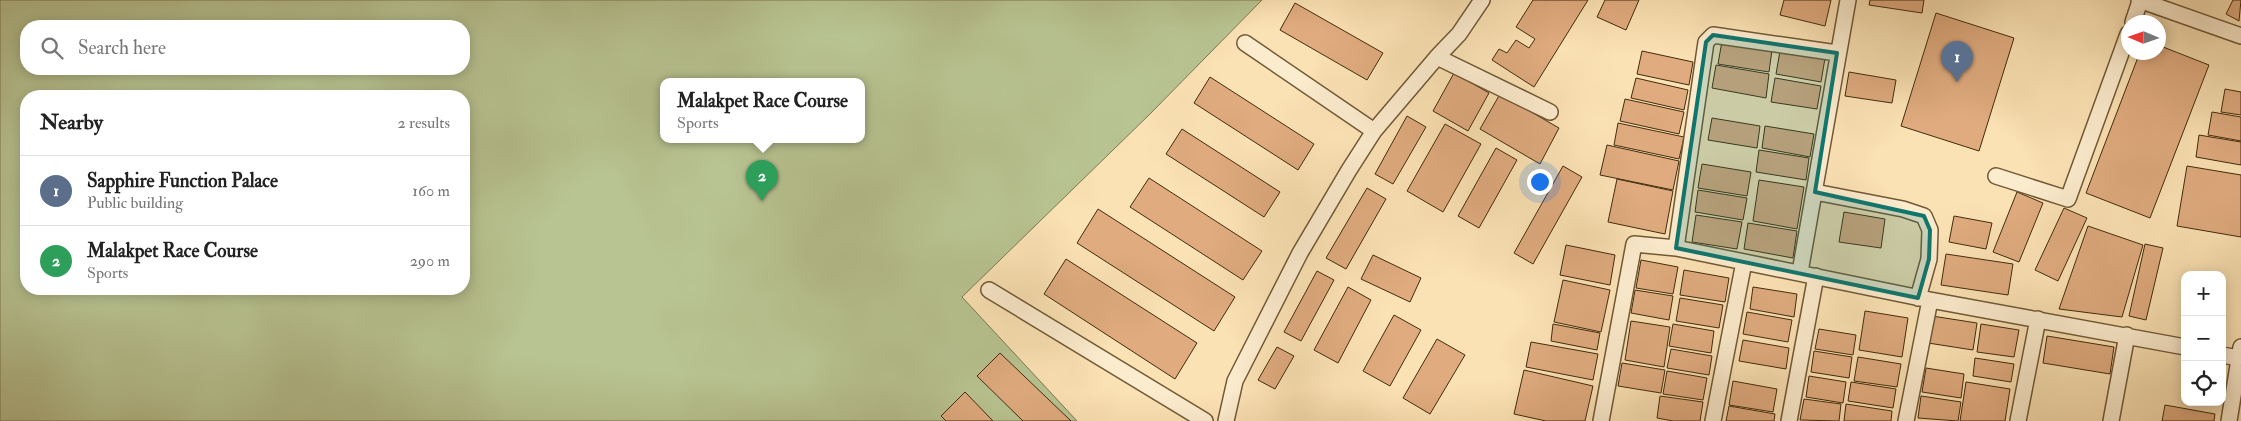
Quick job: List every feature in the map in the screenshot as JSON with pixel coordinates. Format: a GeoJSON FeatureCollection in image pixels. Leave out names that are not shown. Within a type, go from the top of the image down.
{"type":"FeatureCollection","features":[{"type":"Feature","properties":{"kind":"street"},"geometry":{"type":"LineString","coordinates":[[1226,421],[1236,381],[1296,261],[1349,170],[1374,132],[1437,56],[1459,34],[1482,0]]}},
{"type":"Feature","properties":{"kind":"street"},"geometry":{"type":"LineString","coordinates":[[1800,272],[1837,53],[1848,0]]}},
{"type":"Feature","properties":{"kind":"street"},"geometry":{"type":"LineString","coordinates":[[2135,15],[2140,0],[2241,36]]}},
{"type":"Feature","properties":{"kind":"street"},"geometry":{"type":"LineString","coordinates":[[1676,248],[1706,42],[1713,35],[1837,53]]}},
{"type":"Feature","properties":{"kind":"street"},"geometry":{"type":"LineString","coordinates":[[1245,42],[1374,132]]}},
{"type":"Feature","properties":{"kind":"street"},"geometry":{"type":"LineString","coordinates":[[1996,176],[2068,199],[2121,53]]}},
{"type":"Feature","properties":{"kind":"street"},"geometry":{"type":"LineString","coordinates":[[1437,56],[1550,112]]}},
{"type":"Feature","properties":{"kind":"street"},"geometry":{"type":"LineString","coordinates":[[1815,192],[1903,209],[1924,216],[1930,230],[1930,259],[1906,421]]}},
{"type":"Feature","properties":{"kind":"street"},"geometry":{"type":"LineString","coordinates":[[1602,421],[1634,244],[1676,248],[1924,299],[2181,346]]}},
{"type":"Feature","properties":{"kind":"street"},"geometry":{"type":"LineString","coordinates":[[1713,421],[1744,262]]}},
{"type":"Feature","properties":{"kind":"street"},"geometry":{"type":"LineString","coordinates":[[1789,421],[1816,276]]}},
{"type":"Feature","properties":{"kind":"street"},"geometry":{"type":"LineString","coordinates":[[989,290],[1205,421]]}},
{"type":"Feature","properties":{"kind":"street"},"geometry":{"type":"LineString","coordinates":[[2018,421],[2038,319]]}},
{"type":"Feature","properties":{"kind":"street"},"geometry":{"type":"LineString","coordinates":[[2111,421],[2127,335]]}},
{"type":"Feature","properties":{"kind":"street"},"geometry":{"type":"LineString","coordinates":[[2226,354],[2240,352],[2229,421]]}},
{"type":"Feature","properties":{"kind":"highlighted area"},"geometry":{"type":"Polygon","coordinates":[[[1713,35],[1837,53],[1815,192],[1924,216],[1930,230],[1929,259],[1918,298],[1676,248],[1706,42],[1713,35]]]}},
{"type":"Feature","properties":{"kind":"green space"},"geometry":{"type":"Polygon","coordinates":[[[0,0],[1262,0],[1150,114],[962,297],[1077,421],[0,421],[0,0]]]}},
{"type":"Feature","properties":{"kind":"building"},"geometry":{"type":"Polygon","coordinates":[[[1533,0],[1588,0],[1534,87],[1492,60],[1499,49],[1507,53],[1516,40],[1529,48],[1535,39],[1516,27],[1533,0]]]}},
{"type":"Feature","properties":{"kind":"building"},"geometry":{"type":"Polygon","coordinates":[[[1605,0],[1639,0],[1626,30],[1597,17],[1605,0]]]}},
{"type":"Feature","properties":{"kind":"building"},"geometry":{"type":"Polygon","coordinates":[[[1784,0],[1831,0],[1825,26],[1780,15],[1784,0]]]}},
{"type":"Feature","properties":{"kind":"building"},"geometry":{"type":"Polygon","coordinates":[[[1870,0],[1924,0],[1922,13],[1869,5],[1870,0]]]}},
{"type":"Feature","properties":{"kind":"building"},"geometry":{"type":"Polygon","coordinates":[[[2233,0],[2241,0],[2239,21],[2226,14],[2233,0]]]}},
{"type":"Feature","properties":{"kind":"building"},"geometry":{"type":"Polygon","coordinates":[[[1295,3],[1383,53],[1367,80],[1280,30],[1295,3]]]}},
{"type":"Feature","properties":{"kind":"building"},"geometry":{"type":"Polygon","coordinates":[[[1936,13],[2014,38],[1979,151],[1901,126],[1936,13]]]}},
{"type":"Feature","properties":{"kind":"building"},"geometry":{"type":"Polygon","coordinates":[[[1722,41],[1772,50],[1769,72],[1718,64],[1722,41]]]}},
{"type":"Feature","properties":{"kind":"building"},"geometry":{"type":"Polygon","coordinates":[[[2166,48],[2209,65],[2150,218],[2086,193],[2137,60],[2166,60],[2166,48]]]}},
{"type":"Feature","properties":{"kind":"building"},"geometry":{"type":"Polygon","coordinates":[[[1642,51],[1693,62],[1689,85],[1637,74],[1642,51]]]}},
{"type":"Feature","properties":{"kind":"building"},"geometry":{"type":"Polygon","coordinates":[[[1780,51],[1825,58],[1821,82],[1776,74],[1780,51]]]}},
{"type":"Feature","properties":{"kind":"building"},"geometry":{"type":"Polygon","coordinates":[[[1716,65],[1769,74],[1766,98],[1712,88],[1716,65]]]}},
{"type":"Feature","properties":{"kind":"building"},"geometry":{"type":"Polygon","coordinates":[[[1849,72],[1896,80],[1892,103],[1845,96],[1849,72]]]}},
{"type":"Feature","properties":{"kind":"building"},"geometry":{"type":"Polygon","coordinates":[[[1454,73],[1489,93],[1468,131],[1433,111],[1454,73]]]}},
{"type":"Feature","properties":{"kind":"building"},"geometry":{"type":"Polygon","coordinates":[[[1210,77],[1314,144],[1298,170],[1194,103],[1210,77]]]}},
{"type":"Feature","properties":{"kind":"building"},"geometry":{"type":"Polygon","coordinates":[[[1636,78],[1688,90],[1684,110],[1631,98],[1636,78]]]}},
{"type":"Feature","properties":{"kind":"building"},"geometry":{"type":"Polygon","coordinates":[[[1775,78],[1821,86],[1817,109],[1771,102],[1775,78]]]}},
{"type":"Feature","properties":{"kind":"building"},"geometry":{"type":"Polygon","coordinates":[[[2225,89],[2241,92],[2241,115],[2221,112],[2225,89]]]}},
{"type":"Feature","properties":{"kind":"building"},"geometry":{"type":"Polygon","coordinates":[[[1500,94],[1559,128],[1540,164],[1480,129],[1500,94]]]}},
{"type":"Feature","properties":{"kind":"building"},"geometry":{"type":"Polygon","coordinates":[[[1625,99],[1684,112],[1679,134],[1620,121],[1625,99]]]}},
{"type":"Feature","properties":{"kind":"building"},"geometry":{"type":"Polygon","coordinates":[[[2212,112],[2241,117],[2241,141],[2208,135],[2212,112]]]}},
{"type":"Feature","properties":{"kind":"building"},"geometry":{"type":"Polygon","coordinates":[[[1407,116],[1426,127],[1393,184],[1375,174],[1407,116]]]}},
{"type":"Feature","properties":{"kind":"building"},"geometry":{"type":"Polygon","coordinates":[[[1712,118],[1760,126],[1757,148],[1708,140],[1712,118]]]}},
{"type":"Feature","properties":{"kind":"building"},"geometry":{"type":"Polygon","coordinates":[[[1618,123],[1684,137],[1679,159],[1614,145],[1618,123]]]}},
{"type":"Feature","properties":{"kind":"building"},"geometry":{"type":"Polygon","coordinates":[[[1445,124],[1481,144],[1443,212],[1407,191],[1445,124]]]}},
{"type":"Feature","properties":{"kind":"building"},"geometry":{"type":"Polygon","coordinates":[[[1765,126],[1814,134],[1810,157],[1762,148],[1765,126]]]}},
{"type":"Feature","properties":{"kind":"building"},"geometry":{"type":"Polygon","coordinates":[[[1182,129],[1280,192],[1264,217],[1166,154],[1182,129]]]}},
{"type":"Feature","properties":{"kind":"building"},"geometry":{"type":"Polygon","coordinates":[[[2199,135],[2241,142],[2241,165],[2196,157],[2199,135]]]}},
{"type":"Feature","properties":{"kind":"building"},"geometry":{"type":"Polygon","coordinates":[[[1607,145],[1679,161],[1673,190],[1600,175],[1607,145]]]}},
{"type":"Feature","properties":{"kind":"building"},"geometry":{"type":"Polygon","coordinates":[[[1496,148],[1517,160],[1479,228],[1458,216],[1496,148]]]}},
{"type":"Feature","properties":{"kind":"building"},"geometry":{"type":"Polygon","coordinates":[[[1759,150],[1809,158],[1806,180],[1756,172],[1759,150]]]}},
{"type":"Feature","properties":{"kind":"building"},"geometry":{"type":"Polygon","coordinates":[[[1702,164],[1751,172],[1747,196],[1698,188],[1702,164]]]}},
{"type":"Feature","properties":{"kind":"building"},"geometry":{"type":"Polygon","coordinates":[[[1563,166],[1582,177],[1533,264],[1514,253],[1563,166]]]}},
{"type":"Feature","properties":{"kind":"building"},"geometry":{"type":"Polygon","coordinates":[[[2187,166],[2241,175],[2241,237],[2177,226],[2187,166]]]}},
{"type":"Feature","properties":{"kind":"building"},"geometry":{"type":"Polygon","coordinates":[[[1149,178],[1262,251],[1243,280],[1130,207],[1149,178]]]}},
{"type":"Feature","properties":{"kind":"building"},"geometry":{"type":"Polygon","coordinates":[[[1617,179],[1673,191],[1665,234],[1608,222],[1617,179]]]}},
{"type":"Feature","properties":{"kind":"building"},"geometry":{"type":"Polygon","coordinates":[[[1759,180],[1804,187],[1797,229],[1753,221],[1759,180]]]}},
{"type":"Feature","properties":{"kind":"building"},"geometry":{"type":"Polygon","coordinates":[[[1367,188],[1386,199],[1346,269],[1326,258],[1367,188]]]}},
{"type":"Feature","properties":{"kind":"building"},"geometry":{"type":"Polygon","coordinates":[[[1698,190],[1747,198],[1743,220],[1695,212],[1698,190]]]}},
{"type":"Feature","properties":{"kind":"building"},"geometry":{"type":"Polygon","coordinates":[[[2017,192],[2043,203],[2019,262],[1993,252],[2017,192]]]}},
{"type":"Feature","properties":{"kind":"building"},"geometry":{"type":"Polygon","coordinates":[[[2064,208],[2087,218],[2058,281],[2035,270],[2064,208]]]}},
{"type":"Feature","properties":{"kind":"building"},"geometry":{"type":"Polygon","coordinates":[[[1098,209],[1235,297],[1214,331],[1077,243],[1098,209]]]}},
{"type":"Feature","properties":{"kind":"building"},"geometry":{"type":"Polygon","coordinates":[[[1844,212],[1885,219],[1881,248],[1839,242],[1844,212]]]}},
{"type":"Feature","properties":{"kind":"building"},"geometry":{"type":"Polygon","coordinates":[[[1696,215],[1742,222],[1737,249],[1692,242],[1696,215]]]}},
{"type":"Feature","properties":{"kind":"building"},"geometry":{"type":"Polygon","coordinates":[[[1954,216],[1992,223],[1986,249],[1949,242],[1954,216]]]}},
{"type":"Feature","properties":{"kind":"building"},"geometry":{"type":"Polygon","coordinates":[[[1748,223],[1797,231],[1793,258],[1744,249],[1748,223]]]}},
{"type":"Feature","properties":{"kind":"building"},"geometry":{"type":"Polygon","coordinates":[[[2088,226],[2143,245],[2122,317],[2059,309],[2088,226]]]}},
{"type":"Feature","properties":{"kind":"building"},"geometry":{"type":"Polygon","coordinates":[[[2145,244],[2163,248],[2146,320],[2129,316],[2145,244]]]}},
{"type":"Feature","properties":{"kind":"building"},"geometry":{"type":"Polygon","coordinates":[[[1566,245],[1615,255],[1610,285],[1560,275],[1566,245]]]}},
{"type":"Feature","properties":{"kind":"building"},"geometry":{"type":"Polygon","coordinates":[[[1946,254],[2013,264],[2008,295],[1941,285],[1946,254]]]}},
{"type":"Feature","properties":{"kind":"building"},"geometry":{"type":"Polygon","coordinates":[[[1373,255],[1421,278],[1410,302],[1361,279],[1373,255]]]}},
{"type":"Feature","properties":{"kind":"building"},"geometry":{"type":"Polygon","coordinates":[[[1066,259],[1197,343],[1175,379],[1044,294],[1066,259]]]}},
{"type":"Feature","properties":{"kind":"building"},"geometry":{"type":"Polygon","coordinates":[[[1641,260],[1678,267],[1673,294],[1636,288],[1641,260]]]}},
{"type":"Feature","properties":{"kind":"building"},"geometry":{"type":"Polygon","coordinates":[[[1684,270],[1729,278],[1725,302],[1680,295],[1684,270]]]}},
{"type":"Feature","properties":{"kind":"building"},"geometry":{"type":"Polygon","coordinates":[[[1317,271],[1334,280],[1301,341],[1284,332],[1317,271]]]}},
{"type":"Feature","properties":{"kind":"building"},"geometry":{"type":"Polygon","coordinates":[[[1563,280],[1610,290],[1601,332],[1554,322],[1563,280]]]}},
{"type":"Feature","properties":{"kind":"building"},"geometry":{"type":"Polygon","coordinates":[[[1348,287],[1371,300],[1338,363],[1314,350],[1348,287]]]}},
{"type":"Feature","properties":{"kind":"building"},"geometry":{"type":"Polygon","coordinates":[[[1753,287],[1797,294],[1794,317],[1750,309],[1753,287]]]}},
{"type":"Feature","properties":{"kind":"building"},"geometry":{"type":"Polygon","coordinates":[[[1635,290],[1673,296],[1669,320],[1631,313],[1635,290]]]}},
{"type":"Feature","properties":{"kind":"building"},"geometry":{"type":"Polygon","coordinates":[[[1680,298],[1723,305],[1719,328],[1676,321],[1680,298]]]}},
{"type":"Feature","properties":{"kind":"building"},"geometry":{"type":"Polygon","coordinates":[[[1865,311],[1908,318],[1902,357],[1859,350],[1865,311]]]}},
{"type":"Feature","properties":{"kind":"building"},"geometry":{"type":"Polygon","coordinates":[[[1747,312],[1792,320],[1788,342],[1743,334],[1747,312]]]}},
{"type":"Feature","properties":{"kind":"building"},"geometry":{"type":"Polygon","coordinates":[[[1394,315],[1421,330],[1390,386],[1363,371],[1394,315]]]}},
{"type":"Feature","properties":{"kind":"building"},"geometry":{"type":"Polygon","coordinates":[[[1932,316],[1977,323],[1973,350],[1928,343],[1932,316]]]}},
{"type":"Feature","properties":{"kind":"building"},"geometry":{"type":"Polygon","coordinates":[[[1631,321],[1670,327],[1664,367],[1625,360],[1631,321]]]}},
{"type":"Feature","properties":{"kind":"building"},"geometry":{"type":"Polygon","coordinates":[[[1553,324],[1600,333],[1597,350],[1551,341],[1553,324]]]}},
{"type":"Feature","properties":{"kind":"building"},"geometry":{"type":"Polygon","coordinates":[[[1673,324],[1714,331],[1711,353],[1669,346],[1673,324]]]}},
{"type":"Feature","properties":{"kind":"building"},"geometry":{"type":"Polygon","coordinates":[[[1981,324],[2019,330],[2014,357],[1977,352],[1981,324]]]}},
{"type":"Feature","properties":{"kind":"building"},"geometry":{"type":"Polygon","coordinates":[[[1819,329],[1856,335],[1853,355],[1815,349],[1819,329]]]}},
{"type":"Feature","properties":{"kind":"building"},"geometry":{"type":"Polygon","coordinates":[[[2047,336],[2114,347],[2110,374],[2043,363],[2047,336]]]}},
{"type":"Feature","properties":{"kind":"building"},"geometry":{"type":"Polygon","coordinates":[[[1437,339],[1465,355],[1430,414],[1403,398],[1437,339]]]}},
{"type":"Feature","properties":{"kind":"building"},"geometry":{"type":"Polygon","coordinates":[[[1743,340],[1789,348],[1786,369],[1739,361],[1743,340]]]}},
{"type":"Feature","properties":{"kind":"building"},"geometry":{"type":"Polygon","coordinates":[[[1531,342],[1598,354],[1593,380],[1526,367],[1531,342]]]}},
{"type":"Feature","properties":{"kind":"building"},"geometry":{"type":"Polygon","coordinates":[[[1277,347],[1294,356],[1275,389],[1258,380],[1277,347]]]}},
{"type":"Feature","properties":{"kind":"building"},"geometry":{"type":"Polygon","coordinates":[[[1671,349],[1712,356],[1709,375],[1667,368],[1671,349]]]}},
{"type":"Feature","properties":{"kind":"building"},"geometry":{"type":"Polygon","coordinates":[[[1814,351],[1852,357],[1849,378],[1811,372],[1814,351]]]}},
{"type":"Feature","properties":{"kind":"building"},"geometry":{"type":"Polygon","coordinates":[[[1000,353],[1071,421],[1023,421],[977,376],[1000,353]]]}},
{"type":"Feature","properties":{"kind":"building"},"geometry":{"type":"Polygon","coordinates":[[[1858,357],[1901,364],[1897,387],[1854,381],[1858,357]]]}},
{"type":"Feature","properties":{"kind":"building"},"geometry":{"type":"Polygon","coordinates":[[[1975,358],[2014,364],[2011,382],[1973,376],[1975,358]]]}},
{"type":"Feature","properties":{"kind":"building"},"geometry":{"type":"Polygon","coordinates":[[[1622,363],[1665,370],[1661,393],[1618,386],[1622,363]]]}},
{"type":"Feature","properties":{"kind":"building"},"geometry":{"type":"Polygon","coordinates":[[[1926,368],[1964,374],[1961,398],[1922,392],[1926,368]]]}},
{"type":"Feature","properties":{"kind":"building"},"geometry":{"type":"Polygon","coordinates":[[[1524,370],[1593,386],[1585,421],[1546,421],[1514,414],[1524,370]]]}},
{"type":"Feature","properties":{"kind":"building"},"geometry":{"type":"Polygon","coordinates":[[[1667,371],[1707,378],[1703,400],[1663,394],[1667,371]]]}},
{"type":"Feature","properties":{"kind":"building"},"geometry":{"type":"Polygon","coordinates":[[[1809,376],[1846,382],[1843,403],[1806,397],[1809,376]]]}},
{"type":"Feature","properties":{"kind":"building"},"geometry":{"type":"Polygon","coordinates":[[[1733,381],[1777,389],[1773,412],[1729,405],[1733,381]]]}},
{"type":"Feature","properties":{"kind":"building"},"geometry":{"type":"Polygon","coordinates":[[[1851,382],[1896,389],[1893,408],[1848,401],[1851,382]]]}},
{"type":"Feature","properties":{"kind":"building"},"geometry":{"type":"Polygon","coordinates":[[[1966,382],[2010,389],[2005,421],[1960,421],[1966,382]]]}},
{"type":"Feature","properties":{"kind":"building"},"geometry":{"type":"Polygon","coordinates":[[[965,392],[993,421],[946,421],[941,416],[965,392]]]}},
{"type":"Feature","properties":{"kind":"building"},"geometry":{"type":"Polygon","coordinates":[[[1660,396],[1703,402],[1700,421],[1673,421],[1657,418],[1660,396]]]}},
{"type":"Feature","properties":{"kind":"building"},"geometry":{"type":"Polygon","coordinates":[[[1921,396],[1961,402],[1958,421],[1918,418],[1921,396]]]}},
{"type":"Feature","properties":{"kind":"building"},"geometry":{"type":"Polygon","coordinates":[[[1804,399],[1841,404],[1839,421],[1800,420],[1804,399]]]}},
{"type":"Feature","properties":{"kind":"building"},"geometry":{"type":"Polygon","coordinates":[[[1846,404],[1892,411],[1891,421],[1844,421],[1846,404]]]}},
{"type":"Feature","properties":{"kind":"building"},"geometry":{"type":"Polygon","coordinates":[[[2165,405],[2215,414],[2214,421],[2162,421],[2165,405]]]}},
{"type":"Feature","properties":{"kind":"building"},"geometry":{"type":"Polygon","coordinates":[[[1729,406],[1775,414],[1774,421],[1726,421],[1729,406]]]}},
{"type":"Feature","properties":{"kind":"place","name":"Sapphire Function Palace"},"geometry":{"type":"Point","coordinates":[1957,82]}},
{"type":"Feature","properties":{"kind":"place","name":"Malakpet Race Course"},"geometry":{"type":"Point","coordinates":[762,201]}}]}
